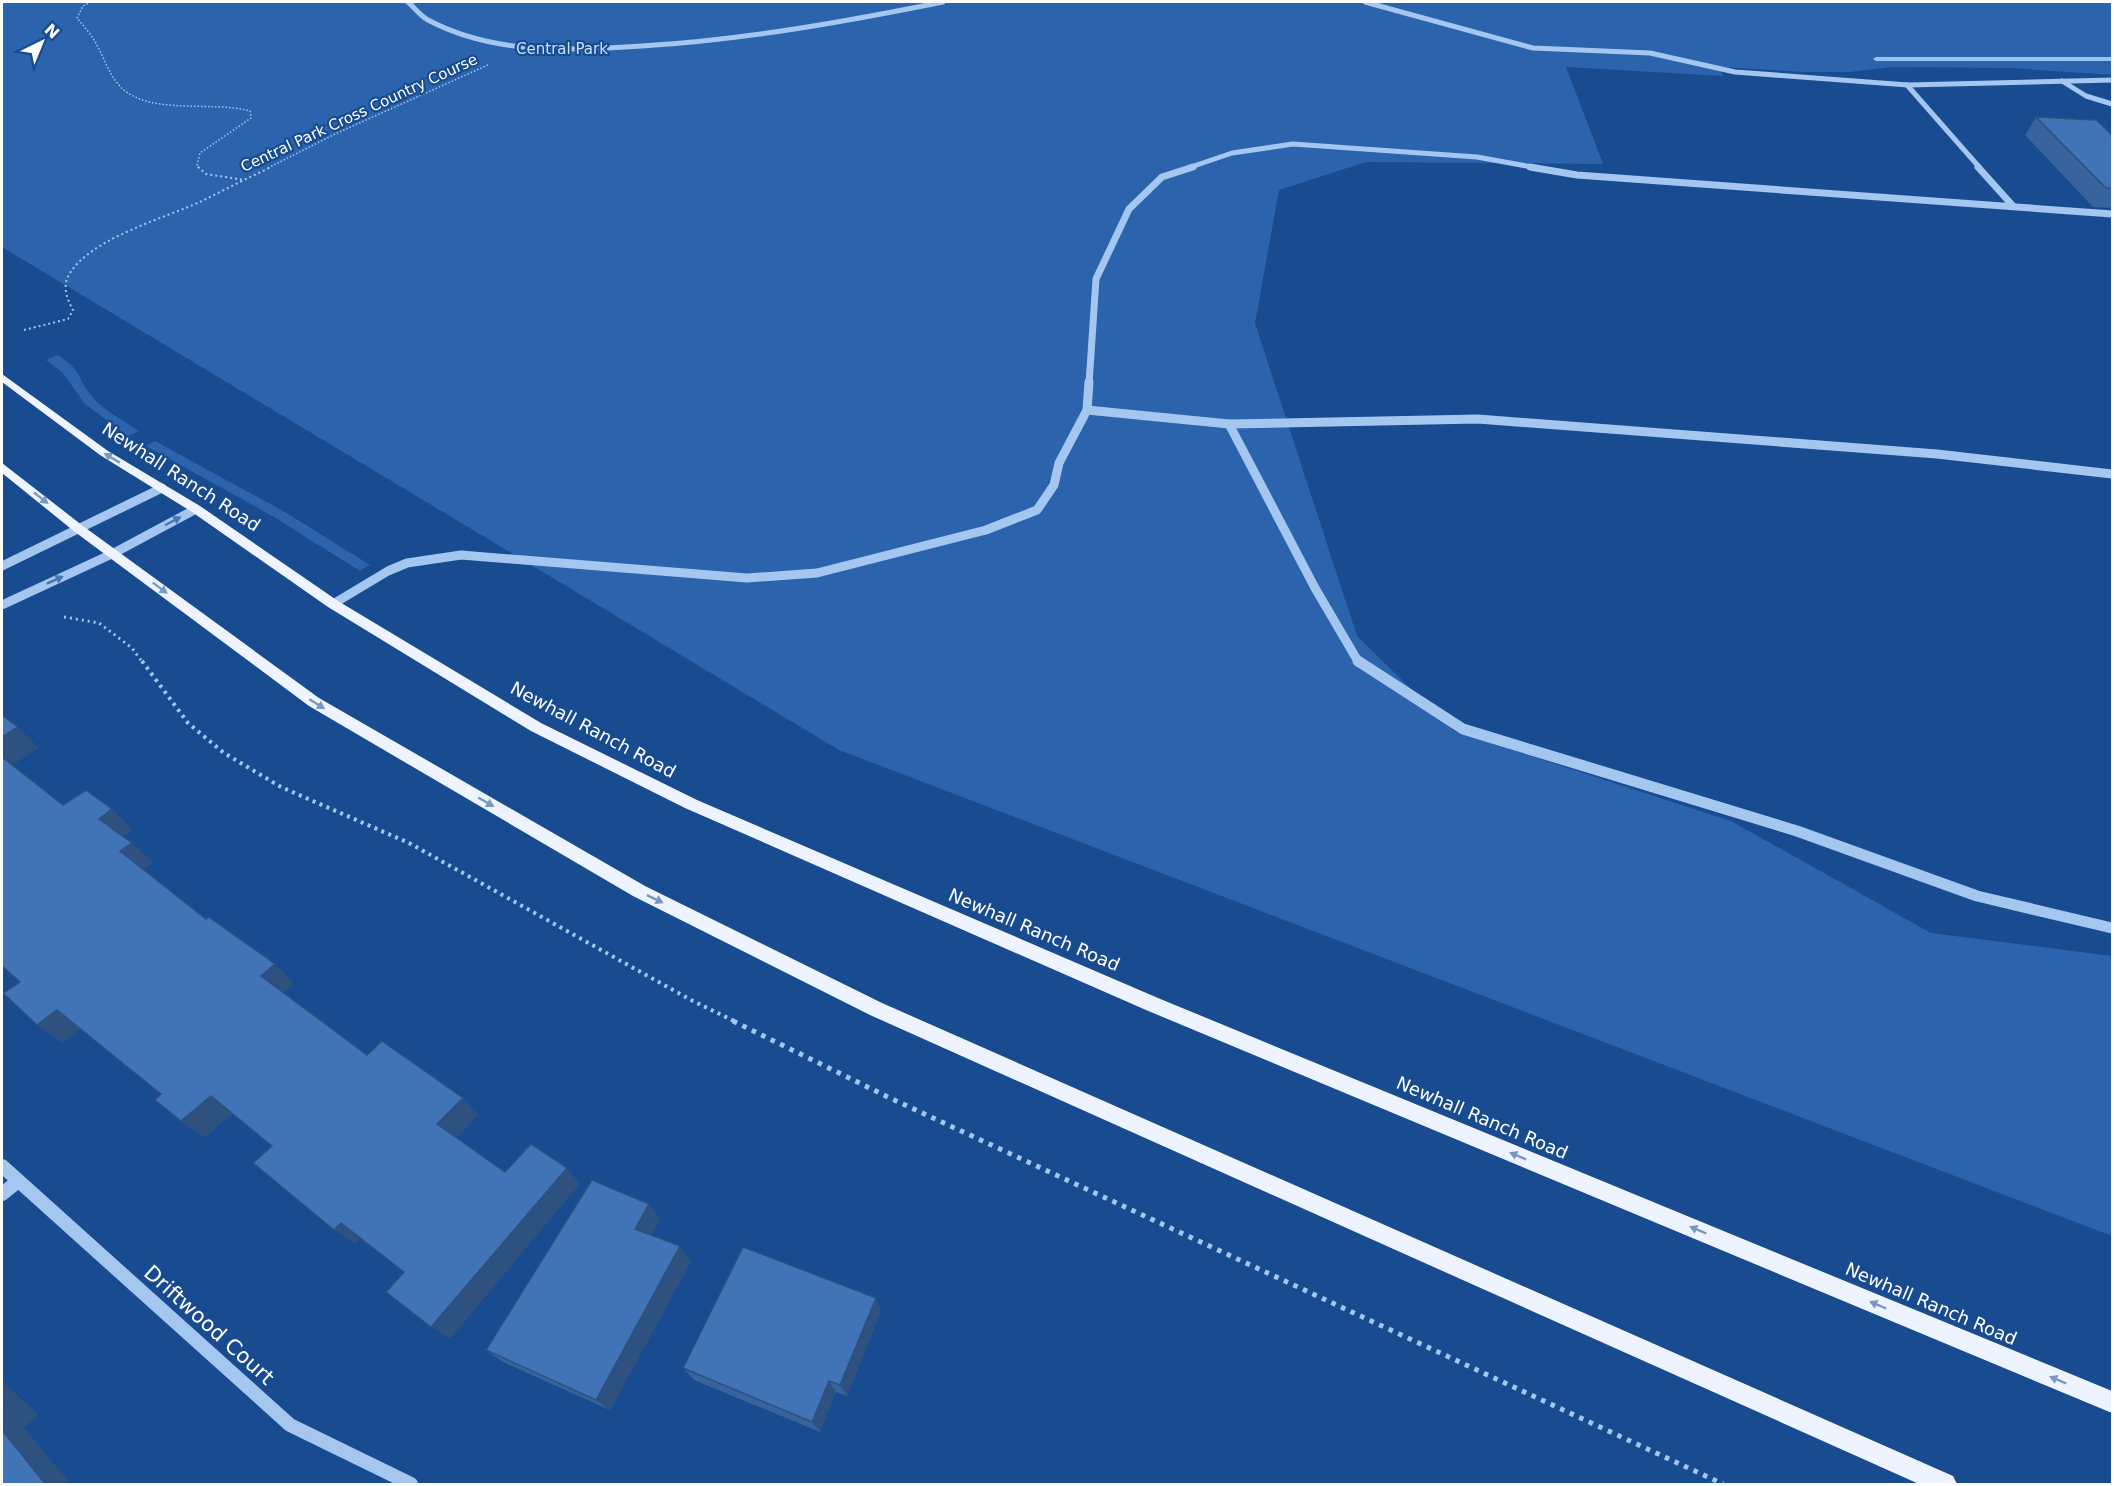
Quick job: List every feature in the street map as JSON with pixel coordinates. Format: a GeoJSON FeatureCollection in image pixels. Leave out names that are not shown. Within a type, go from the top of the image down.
{"type":"FeatureCollection","features":[{"type":"Feature","properties":{"kind":"main road","name":"Newhall Ranch Road"},"geometry":{"type":"LineString","coordinates":[[2,377],[104,453],[196,509],[333,604],[536,727],[691,804],[1152,1004],[2112,1402]]}},
{"type":"Feature","properties":{"kind":"main road"},"geometry":{"type":"LineString","coordinates":[[2,467],[79,529],[314,702],[639,891],[876,1009],[1945,1485]]}},
{"type":"Feature","properties":{"kind":"street"},"geometry":{"type":"LineString","coordinates":[[408,2],[426,19],[455,31],[530,49],[561,51],[672,45],[833,24],[943,2]]}},
{"type":"Feature","properties":{"kind":"street"},"geometry":{"type":"LineString","coordinates":[[1365,2],[1533,48],[1650,53],[1706,68],[1735,72],[1907,85],[2112,80]]}},
{"type":"Feature","properties":{"kind":"street"},"geometry":{"type":"LineString","coordinates":[[2062,81],[2086,96],[2112,104]]}},
{"type":"Feature","properties":{"kind":"street"},"geometry":{"type":"LineString","coordinates":[[1907,85],[2013,206]]}},
{"type":"Feature","properties":{"kind":"street"},"geometry":{"type":"LineString","coordinates":[[333,604],[388,571],[407,563],[461,555],[747,578],[817,573],[963,536],[1037,510],[1054,485],[1059,463],[1087,410],[1096,279],[1129,209],[1162,177],[1232,153],[1293,144],[1477,157],[1577,175],[2112,214]]}},
{"type":"Feature","properties":{"kind":"street"},"geometry":{"type":"LineString","coordinates":[[1087,410],[1229,424],[1343,420],[1478,420],[1937,454],[2112,474]]}},
{"type":"Feature","properties":{"kind":"street"},"geometry":{"type":"LineString","coordinates":[[1229,424],[1315,588],[1359,663],[1463,729],[1797,831],[1977,896],[2112,928]]}},
{"type":"Feature","properties":{"kind":"street"},"geometry":{"type":"LineString","coordinates":[[2,566],[162,488]]}},
{"type":"Feature","properties":{"kind":"street"},"geometry":{"type":"LineString","coordinates":[[2,604],[114,553],[196,509]]}},
{"type":"Feature","properties":{"kind":"street","name":"Driftwood Court"},"geometry":{"type":"LineString","coordinates":[[2,1166],[17,1182],[290,1425],[411,1485]]}},
{"type":"Feature","properties":{"kind":"street"},"geometry":{"type":"LineString","coordinates":[[2,1194],[17,1182]]}},
{"type":"Feature","properties":{"kind":"path","name":"Central Park Cross Country Course"},"geometry":{"type":"LineString","coordinates":[[91,2],[83,6],[77,18],[94,40],[111,75],[132,98],[157,104],[214,103],[249,111],[251,118],[200,153],[197,166],[206,174],[244,180],[419,96],[530,49]]}},
{"type":"Feature","properties":{"kind":"path"},"geometry":{"type":"LineString","coordinates":[[24,330],[68,319],[73,310],[66,291],[67,280],[76,267],[105,244],[129,230],[202,201],[244,180]]}},
{"type":"Feature","properties":{"kind":"path"},"geometry":{"type":"LineString","coordinates":[[64,617],[99,623],[132,648],[188,723],[224,753],[281,787],[409,843],[691,1000],[890,1098],[1723,1485]]}},
{"type":"Feature","properties":{"kind":"green space","name":"Central Park"},"geometry":{"type":"Polygon","coordinates":[[[2,2],[2112,2],[2112,75],[2012,68],[1892,67],[1850,72],[1806,72],[1718,67],[1723,76],[1566,67],[1603,164],[1366,162],[1279,190],[1255,323],[1357,636],[1454,731],[1731,821],[1931,933],[2112,956],[2112,1236],[839,750],[2,247],[2,2]]]}},
{"type":"Feature","properties":{"kind":"green space"},"geometry":{"type":"Polygon","coordinates":[[[58,355],[75,369],[90,394],[100,405],[139,431],[128,436],[85,404],[62,372],[46,360],[58,355]]]}},
{"type":"Feature","properties":{"kind":"green space"},"geometry":{"type":"Polygon","coordinates":[[[155,441],[285,512],[370,565],[360,571],[274,517],[146,446],[155,441]]]}},
{"type":"Feature","properties":{"kind":"building"},"geometry":{"type":"Polygon","coordinates":[[[2036,117],[2096,120],[2112,135],[2112,188],[2106,188],[2036,117]]]}},
{"type":"Feature","properties":{"kind":"building"},"geometry":{"type":"Polygon","coordinates":[[[2,715],[18,727],[2,737],[2,715]]]}},
{"type":"Feature","properties":{"kind":"building"},"geometry":{"type":"Polygon","coordinates":[[[2,757],[63,805],[86,790],[112,809],[99,819],[132,843],[120,851],[206,919],[209,917],[275,964],[261,976],[367,1055],[382,1041],[463,1098],[437,1124],[505,1172],[531,1144],[567,1168],[431,1327],[386,1292],[404,1272],[341,1223],[334,1230],[253,1163],[272,1146],[211,1096],[181,1121],[155,1100],[161,1094],[57,1010],[37,1025],[3,993],[20,982],[2,966],[2,757]]]}},
{"type":"Feature","properties":{"kind":"building"},"geometry":{"type":"Polygon","coordinates":[[[592,1180],[649,1204],[635,1229],[680,1246],[596,1400],[486,1350],[592,1180]]]}},
{"type":"Feature","properties":{"kind":"building"},"geometry":{"type":"Polygon","coordinates":[[[743,1247],[876,1298],[840,1385],[829,1381],[812,1422],[683,1368],[743,1247]]]}},
{"type":"Feature","properties":{"kind":"building"},"geometry":{"type":"Polygon","coordinates":[[[2,1430],[46,1485],[2,1485],[2,1430]]]}},
{"type":"Feature","properties":{"kind":"waterway"},"geometry":{"type":"LineString","coordinates":[[1876,59],[2112,59]]}}]}
